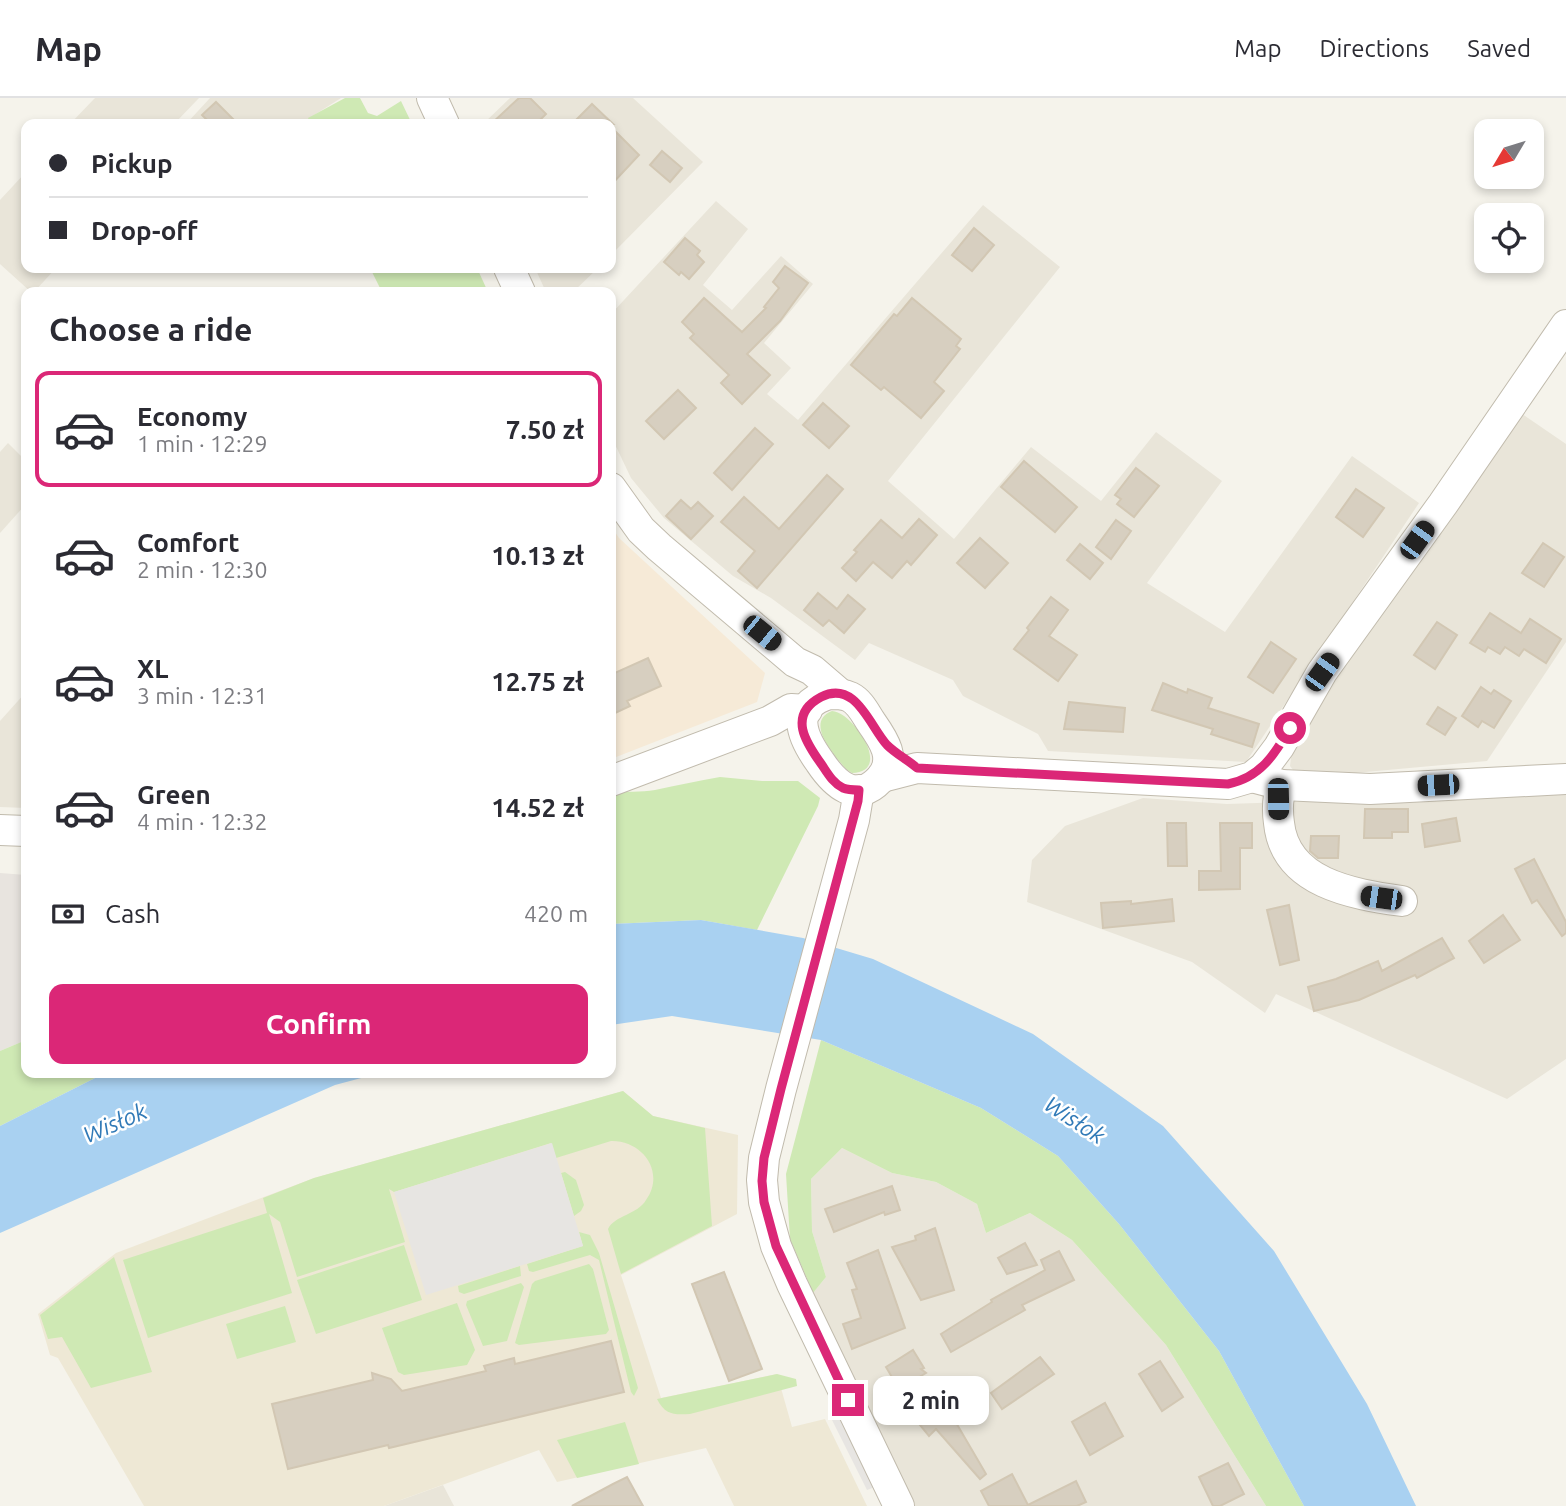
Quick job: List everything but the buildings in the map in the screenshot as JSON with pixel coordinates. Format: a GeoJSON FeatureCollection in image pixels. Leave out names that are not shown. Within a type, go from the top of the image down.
{"type":"FeatureCollection","features":[{"type":"Feature","properties":{"kind":"street"},"geometry":{"type":"LineString","coordinates":[[432,98],[442,119]]}},
{"type":"Feature","properties":{"kind":"street"},"geometry":{"type":"LineString","coordinates":[[795,662],[806,718],[833,780],[841,787],[871,783],[917,768],[1228,784],[1252,777],[1264,767],[1279,747],[1322,672],[1443,504],[1566,325]]}},
{"type":"Feature","properties":{"kind":"street"},"geometry":{"type":"LineString","coordinates":[[616,495],[641,530],[659,547],[795,662],[812,670],[840,694]]}},
{"type":"Feature","properties":{"kind":"street"},"geometry":{"type":"LineString","coordinates":[[616,779],[771,721],[788,727],[806,718],[822,696],[840,694],[851,697],[860,705],[887,746],[917,768]]}},
{"type":"Feature","properties":{"kind":"street"},"geometry":{"type":"LineString","coordinates":[[887,746],[887,768],[871,783],[847,842],[781,1089],[764,1158],[762,1181],[764,1202],[773,1235],[798,1297],[900,1506]]}},
{"type":"Feature","properties":{"kind":"street"},"geometry":{"type":"LineString","coordinates":[[1252,777],[1282,785],[1370,789],[1566,779]]}},
{"type":"Feature","properties":{"kind":"street"},"geometry":{"type":"LineString","coordinates":[[1282,785],[1278,799],[1280,833],[1289,855],[1298,867],[1331,885],[1361,895],[1402,901]]}},
{"type":"Feature","properties":{"kind":"street"},"geometry":{"type":"LineString","coordinates":[[0,830],[21,831]]}},
{"type":"Feature","properties":{"kind":"shaded area"},"geometry":{"type":"Polygon","coordinates":[[[95,98],[199,98],[179,119],[75,119],[95,98]]]}},
{"type":"Feature","properties":{"kind":"shaded area"},"geometry":{"type":"Polygon","coordinates":[[[210,98],[341,98],[308,119],[191,119],[210,98]]]}},
{"type":"Feature","properties":{"kind":"shaded area"},"geometry":{"type":"Polygon","coordinates":[[[510,98],[633,98],[703,162],[616,250],[616,119],[488,119],[510,98]]]}},
{"type":"Feature","properties":{"kind":"shaded area"},"geometry":{"type":"Polygon","coordinates":[[[21,177],[21,273],[51,273],[39,287],[25,287],[0,264],[0,200],[21,177]]]}},
{"type":"Feature","properties":{"kind":"shaded area"},"geometry":{"type":"Polygon","coordinates":[[[716,201],[748,229],[703,285],[732,310],[781,256],[813,284],[764,343],[791,368],[767,394],[798,420],[983,205],[1060,267],[888,481],[954,539],[1031,447],[1101,501],[1156,432],[1222,481],[1147,583],[1225,632],[1352,456],[1419,503],[1246,762],[1048,751],[1038,734],[963,696],[953,680],[869,643],[855,660],[771,598],[733,576],[664,518],[631,478],[616,446],[616,309],[716,201]]]}},
{"type":"Feature","properties":{"kind":"shaded area"},"geometry":{"type":"Polygon","coordinates":[[[537,273],[593,273],[578,287],[544,287],[537,273]]]}},
{"type":"Feature","properties":{"kind":"shaded area"},"geometry":{"type":"Polygon","coordinates":[[[1522,414],[1566,444],[1566,642],[1487,761],[1299,778],[1290,766],[1292,749],[1332,678],[1522,414]]]}},
{"type":"Feature","properties":{"kind":"shaded area"},"geometry":{"type":"Polygon","coordinates":[[[8,443],[21,456],[21,510],[0,533],[0,452],[8,443]]]}},
{"type":"Feature","properties":{"kind":"shaded area"},"geometry":{"type":"Polygon","coordinates":[[[616,534],[765,673],[757,702],[616,757],[616,534]]]}},
{"type":"Feature","properties":{"kind":"shaded area"},"geometry":{"type":"Polygon","coordinates":[[[21,698],[21,808],[0,807],[0,721],[21,698]]]}},
{"type":"Feature","properties":{"kind":"shaded area"},"geometry":{"type":"Polygon","coordinates":[[[1566,792],[1566,1059],[1507,1099],[1276,994],[1265,1013],[1192,962],[1027,902],[1032,860],[1065,826],[1143,798],[1227,804],[1566,792]]]}},
{"type":"Feature","properties":{"kind":"shaded area"},"geometry":{"type":"Polygon","coordinates":[[[0,873],[21,875],[21,1042],[0,1051],[0,873]]]}},
{"type":"Feature","properties":{"kind":"shaded area"},"geometry":{"type":"Polygon","coordinates":[[[623,1091],[653,1116],[738,1135],[737,1214],[621,1275],[661,1398],[777,1374],[792,1427],[825,1419],[867,1506],[734,1506],[706,1448],[557,1482],[539,1450],[384,1506],[144,1506],[58,1358],[50,1355],[38,1314],[116,1253],[314,1178],[623,1091]]]}},
{"type":"Feature","properties":{"kind":"shaded area"},"geometry":{"type":"Polygon","coordinates":[[[552,1143],[583,1246],[426,1295],[394,1192],[552,1143]]]}},
{"type":"Feature","properties":{"kind":"shaded area"},"geometry":{"type":"Polygon","coordinates":[[[842,1148],[892,1173],[936,1182],[977,1204],[986,1233],[1030,1213],[1072,1240],[1166,1345],[1266,1506],[915,1506],[813,1293],[826,1277],[812,1231],[811,1179],[842,1148]]]}},
{"type":"Feature","properties":{"kind":"shaded area"},"geometry":{"type":"Polygon","coordinates":[[[840,1406],[880,1485],[867,1490],[831,1418],[840,1406]]]}},
{"type":"Feature","properties":{"kind":"shaded area"},"geometry":{"type":"Polygon","coordinates":[[[443,1485],[454,1506],[384,1506],[443,1485]]]}},
{"type":"Feature","properties":{"kind":"green space"},"geometry":{"type":"Polygon","coordinates":[[[345,98],[360,98],[368,113],[377,116],[401,101],[410,119],[308,119],[345,98]]]}},
{"type":"Feature","properties":{"kind":"green space"},"geometry":{"type":"Polygon","coordinates":[[[372,273],[479,273],[486,287],[380,287],[372,273]]]}},
{"type":"Feature","properties":{"kind":"green space"},"geometry":{"type":"Polygon","coordinates":[[[832,711],[850,721],[866,742],[870,763],[864,770],[852,773],[846,769],[824,739],[821,723],[824,716],[832,711]]]}},
{"type":"Feature","properties":{"kind":"green space"},"geometry":{"type":"Polygon","coordinates":[[[720,777],[798,781],[820,798],[757,930],[701,920],[616,924],[616,793],[650,791],[720,777]]]}},
{"type":"Feature","properties":{"kind":"green space"},"geometry":{"type":"Polygon","coordinates":[[[821,1040],[981,1108],[1058,1156],[1119,1224],[1219,1351],[1304,1506],[1266,1506],[1166,1345],[1072,1240],[1030,1213],[986,1233],[977,1204],[936,1182],[892,1173],[842,1148],[811,1179],[812,1231],[826,1277],[813,1293],[790,1239],[786,1174],[821,1040]]]}},
{"type":"Feature","properties":{"kind":"green space"},"geometry":{"type":"Polygon","coordinates":[[[21,1042],[21,1078],[95,1078],[0,1126],[0,1051],[21,1042]]]}},
{"type":"Feature","properties":{"kind":"green space"},"geometry":{"type":"Polygon","coordinates":[[[623,1091],[653,1116],[705,1128],[712,1226],[621,1274],[608,1229],[611,1224],[637,1209],[646,1200],[652,1189],[653,1179],[648,1160],[632,1146],[611,1141],[556,1158],[551,1143],[394,1192],[389,1189],[405,1242],[297,1277],[280,1222],[269,1214],[292,1293],[148,1338],[123,1260],[267,1213],[263,1198],[314,1178],[623,1091]]]}},
{"type":"Feature","properties":{"kind":"green space"},"geometry":{"type":"Polygon","coordinates":[[[565,1172],[576,1180],[584,1205],[574,1216],[561,1173],[565,1172]]]}},
{"type":"Feature","properties":{"kind":"green space"},"geometry":{"type":"Polygon","coordinates":[[[579,1232],[590,1235],[599,1253],[638,1388],[634,1396],[599,1260],[590,1255],[529,1271],[527,1264],[583,1246],[579,1232]]]}},
{"type":"Feature","properties":{"kind":"green space"},"geometry":{"type":"Polygon","coordinates":[[[404,1245],[422,1300],[316,1334],[297,1280],[404,1245]]]}},
{"type":"Feature","properties":{"kind":"green space"},"geometry":{"type":"Polygon","coordinates":[[[114,1257],[152,1372],[91,1388],[62,1337],[48,1339],[40,1315],[114,1257]]]}},
{"type":"Feature","properties":{"kind":"green space"},"geometry":{"type":"Polygon","coordinates":[[[589,1264],[593,1269],[609,1330],[606,1334],[519,1345],[515,1343],[532,1284],[589,1264]]]}},
{"type":"Feature","properties":{"kind":"green space"},"geometry":{"type":"Polygon","coordinates":[[[520,1266],[521,1276],[464,1294],[459,1292],[458,1286],[520,1266]]]}},
{"type":"Feature","properties":{"kind":"green space"},"geometry":{"type":"Polygon","coordinates":[[[521,1283],[524,1287],[507,1341],[483,1346],[466,1305],[467,1301],[521,1283]]]}},
{"type":"Feature","properties":{"kind":"green space"},"geometry":{"type":"Polygon","coordinates":[[[457,1303],[475,1350],[467,1365],[404,1375],[398,1372],[382,1328],[457,1303]]]}},
{"type":"Feature","properties":{"kind":"green space"},"geometry":{"type":"Polygon","coordinates":[[[285,1306],[296,1342],[237,1359],[226,1324],[285,1306]]]}},
{"type":"Feature","properties":{"kind":"green space"},"geometry":{"type":"Polygon","coordinates":[[[777,1374],[796,1379],[797,1386],[690,1414],[670,1413],[657,1399],[777,1374]]]}},
{"type":"Feature","properties":{"kind":"green space"},"geometry":{"type":"Polygon","coordinates":[[[625,1422],[639,1464],[577,1478],[557,1440],[625,1422]]]}},
{"type":"Feature","properties":{"kind":"water","name":"Wisłok"},"geometry":{"type":"Polygon","coordinates":[[[701,920],[803,938],[873,959],[1033,1034],[1163,1126],[1274,1251],[1367,1404],[1416,1506],[1304,1506],[1219,1351],[1119,1224],[1058,1156],[981,1108],[821,1040],[672,1016],[616,1024],[616,924],[701,920]]]}},
{"type":"Feature","properties":{"kind":"water","name":"Wisłok"},"geometry":{"type":"Polygon","coordinates":[[[95,1078],[361,1078],[335,1085],[0,1233],[0,1126],[95,1078]]]}},
{"type":"Feature","properties":{"kind":"route"},"geometry":{"type":"LineString","coordinates":[[848,1400],[776,1246],[764,1202],[762,1181],[764,1158],[781,1089],[858,801],[859,790],[841,787],[833,780],[806,743],[802,727],[807,710],[822,696],[840,694],[851,697],[860,705],[887,746],[917,768],[1228,784],[1252,777],[1264,767],[1290,728]]}}]}
